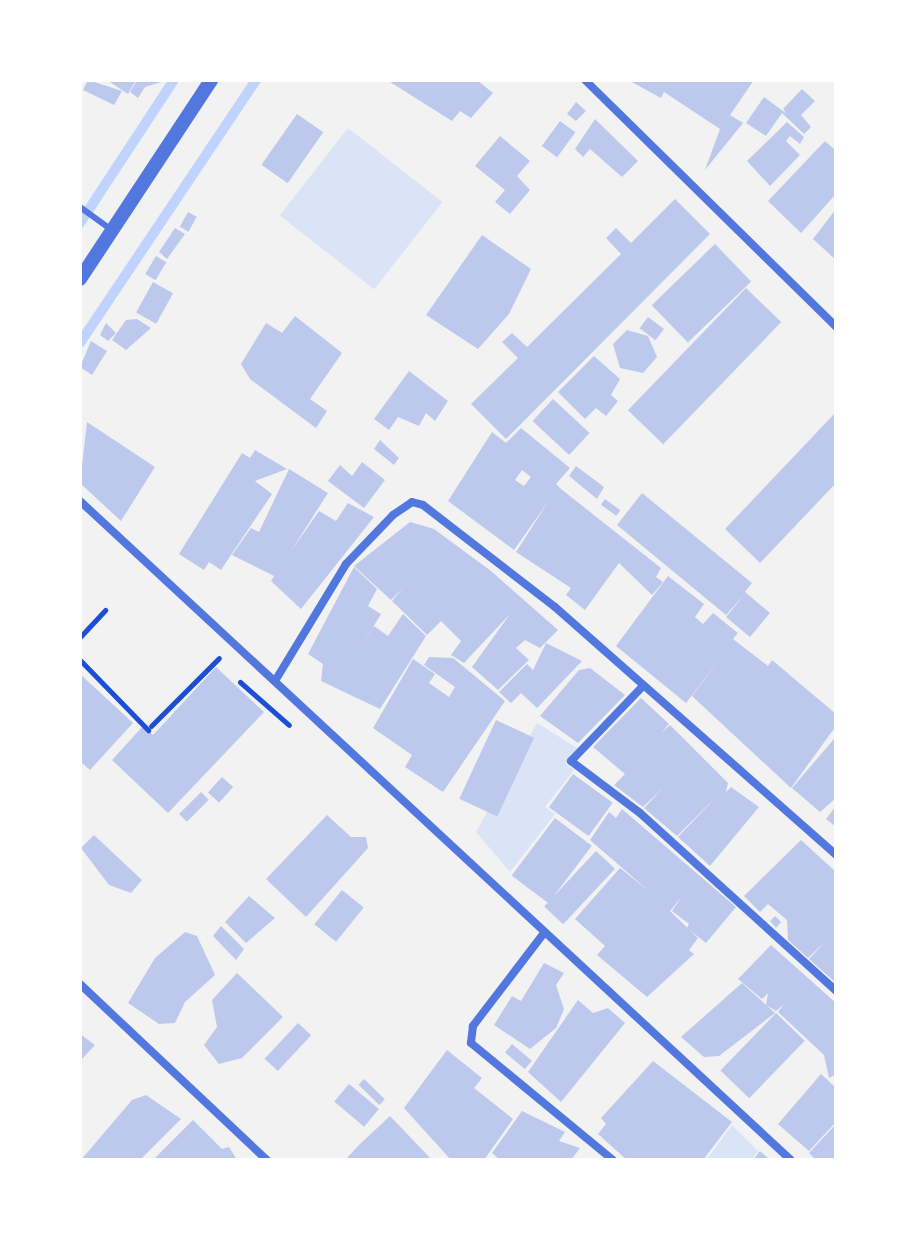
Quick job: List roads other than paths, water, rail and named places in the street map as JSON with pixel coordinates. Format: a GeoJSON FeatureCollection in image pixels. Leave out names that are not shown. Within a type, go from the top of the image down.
{"type":"FeatureCollection","features":[{"type":"Feature","properties":{"kind":"street"},"geometry":{"type":"LineString","coordinates":[[80,279],[211,80]]}},
{"type":"Feature","properties":{"kind":"street"},"geometry":{"type":"LineString","coordinates":[[585,80],[836,327]]}},
{"type":"Feature","properties":{"kind":"street"},"geometry":{"type":"LineString","coordinates":[[80,501],[791,1160]]}},
{"type":"Feature","properties":{"kind":"street"},"geometry":{"type":"LineString","coordinates":[[275,681],[346,564],[412,502],[436,509],[836,855]]}},
{"type":"Feature","properties":{"kind":"street"},"geometry":{"type":"LineString","coordinates":[[643,686],[571,761],[640,813],[836,991]]}},
{"type":"Feature","properties":{"kind":"street"},"geometry":{"type":"LineString","coordinates":[[544,933],[473,1026],[471,1043],[613,1160]]}},
{"type":"Feature","properties":{"kind":"street"},"geometry":{"type":"LineString","coordinates":[[80,984],[267,1160]]}},
{"type":"Feature","properties":{"kind":"lane"},"geometry":{"type":"LineString","coordinates":[[81,208],[112,230]]}},
{"type":"Feature","properties":{"kind":"waterway"},"geometry":{"type":"LineString","coordinates":[[80,223],[174,80]]}},
{"type":"Feature","properties":{"kind":"waterway"},"geometry":{"type":"LineString","coordinates":[[80,343],[256,80]]}}]}
